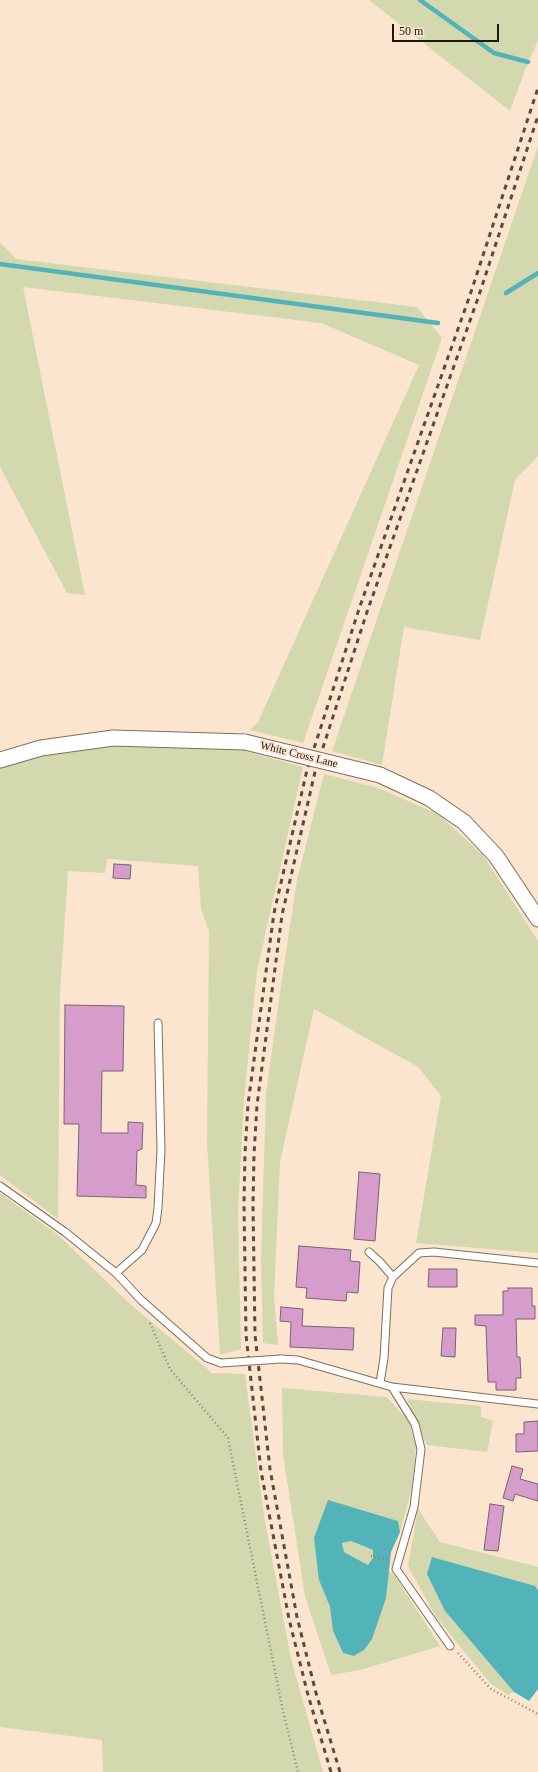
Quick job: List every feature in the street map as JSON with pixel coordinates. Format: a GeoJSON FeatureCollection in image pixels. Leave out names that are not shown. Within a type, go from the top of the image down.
{"type":"FeatureCollection","features":[{"type":"Feature","properties":{"kind":"street","name":"White Cross Lane"},"geometry":{"type":"LineString","coordinates":[[0,760],[49,747],[113,738],[245,742],[380,776],[430,798],[464,822],[496,856],[538,919]]}},
{"type":"Feature","properties":{"kind":"lane"},"geometry":{"type":"LineString","coordinates":[[116,1274],[142,1250],[156,1223],[161,1150],[158,1023]]}},
{"type":"Feature","properties":{"kind":"lane"},"geometry":{"type":"LineString","coordinates":[[0,1186],[65,1232],[116,1274],[141,1300],[207,1358],[221,1362],[282,1358],[298,1360],[392,1387],[538,1404]]}},
{"type":"Feature","properties":{"kind":"lane"},"geometry":{"type":"LineString","coordinates":[[369,1252],[393,1277]]}},
{"type":"Feature","properties":{"kind":"lane"},"geometry":{"type":"LineString","coordinates":[[380,1383],[384,1358],[388,1288],[393,1277],[419,1253],[434,1252],[538,1263]]}},
{"type":"Feature","properties":{"kind":"lane"},"geometry":{"type":"LineString","coordinates":[[392,1387],[415,1424],[422,1449],[414,1507],[396,1569],[450,1646]]}},
{"type":"Feature","properties":{"kind":"path"},"geometry":{"type":"LineString","coordinates":[[141,1300],[170,1369],[228,1438],[283,1711],[298,1772]]}},
{"type":"Feature","properties":{"kind":"path"},"geometry":{"type":"LineString","coordinates":[[371,1556],[390,1560]]}},
{"type":"Feature","properties":{"kind":"path"},"geometry":{"type":"LineString","coordinates":[[450,1646],[491,1689],[538,1714]]}},
{"type":"Feature","properties":{"kind":"green space"},"geometry":{"type":"Polygon","coordinates":[[[369,0],[538,0],[538,41],[528,62],[510,111],[369,0]]]}},
{"type":"Feature","properties":{"kind":"green space"},"geometry":{"type":"Polygon","coordinates":[[[538,146],[538,456],[515,480],[480,640],[404,627],[382,765],[332,751],[538,146]]]}},
{"type":"Feature","properties":{"kind":"green space"},"geometry":{"type":"Polygon","coordinates":[[[0,242],[16,259],[417,307],[442,338],[303,743],[250,730],[258,722],[419,365],[321,323],[23,287],[85,595],[67,593],[0,467],[0,242]]]}},
{"type":"Feature","properties":{"kind":"green space"},"geometry":{"type":"Polygon","coordinates":[[[116,743],[241,750],[303,767],[257,971],[244,1099],[238,1213],[241,1349],[220,1355],[207,1143],[209,931],[201,909],[198,866],[107,859],[105,873],[68,871],[60,993],[58,1219],[0,1175],[0,765],[41,752],[116,743]]]}},
{"type":"Feature","properties":{"kind":"green space"},"geometry":{"type":"Polygon","coordinates":[[[324,774],[378,788],[438,814],[483,855],[538,941],[538,1253],[416,1243],[441,1096],[418,1067],[314,1009],[280,1162],[274,1296],[278,1345],[263,1343],[261,1260],[266,1094],[297,880],[324,774]]]}},
{"type":"Feature","properties":{"kind":"green space"},"geometry":{"type":"Polygon","coordinates":[[[0,1193],[58,1235],[129,1303],[212,1373],[245,1374],[264,1516],[291,1659],[323,1772],[103,1772],[102,1740],[0,1727],[0,1193]]]}},
{"type":"Feature","properties":{"kind":"green space"},"geometry":{"type":"Polygon","coordinates":[[[282,1388],[387,1397],[409,1422],[416,1446],[412,1488],[400,1532],[398,1521],[328,1501],[319,1580],[330,1607],[333,1631],[343,1653],[354,1656],[364,1650],[386,1598],[388,1570],[395,1576],[440,1646],[360,1670],[331,1675],[305,1596],[283,1455],[282,1388]]]}},
{"type":"Feature","properties":{"kind":"green space"},"geometry":{"type":"Polygon","coordinates":[[[407,1399],[481,1406],[481,1417],[493,1421],[487,1452],[427,1445],[407,1399]]]}},
{"type":"Feature","properties":{"kind":"green space"},"geometry":{"type":"Polygon","coordinates":[[[418,1509],[440,1542],[538,1567],[538,1590],[535,1586],[445,1611],[514,1692],[508,1695],[490,1683],[436,1617],[408,1566],[418,1509]]]}},
{"type":"Feature","properties":{"kind":"green space"},"geometry":{"type":"Polygon","coordinates":[[[351,1541],[373,1550],[373,1558],[368,1565],[344,1552],[342,1543],[351,1541]]]}},
{"type":"Feature","properties":{"kind":"water"},"geometry":{"type":"Polygon","coordinates":[[[328,1500],[398,1521],[400,1532],[391,1552],[386,1598],[372,1639],[364,1650],[354,1656],[343,1653],[333,1631],[330,1607],[319,1580],[314,1538],[328,1500]],[[351,1541],[342,1543],[344,1552],[368,1565],[373,1558],[373,1550],[351,1541]]]}},
{"type":"Feature","properties":{"kind":"water"},"geometry":{"type":"Polygon","coordinates":[[[432,1557],[535,1586],[538,1590],[538,1689],[529,1701],[514,1692],[445,1611],[427,1574],[432,1557]]]}},
{"type":"Feature","properties":{"kind":"building"},"geometry":{"type":"Polygon","coordinates":[[[114,864],[131,865],[130,879],[113,878],[114,864]]]}},
{"type":"Feature","properties":{"kind":"building"},"geometry":{"type":"Polygon","coordinates":[[[65,1005],[124,1006],[123,1071],[102,1071],[101,1133],[128,1133],[128,1122],[143,1123],[142,1149],[137,1151],[136,1185],[146,1186],[146,1198],[77,1196],[79,1124],[64,1124],[65,1005]]]}},
{"type":"Feature","properties":{"kind":"building"},"geometry":{"type":"Polygon","coordinates":[[[359,1172],[380,1174],[375,1241],[354,1239],[359,1172]]]}},
{"type":"Feature","properties":{"kind":"building"},"geometry":{"type":"Polygon","coordinates":[[[299,1246],[351,1250],[350,1261],[360,1262],[358,1293],[347,1292],[346,1301],[306,1298],[307,1288],[296,1287],[299,1246]]]}},
{"type":"Feature","properties":{"kind":"building"},"geometry":{"type":"Polygon","coordinates":[[[429,1269],[457,1269],[457,1287],[428,1287],[429,1269]]]}},
{"type":"Feature","properties":{"kind":"building"},"geometry":{"type":"Polygon","coordinates":[[[508,1288],[532,1288],[532,1306],[535,1306],[535,1319],[516,1319],[517,1357],[520,1357],[521,1378],[516,1378],[516,1390],[496,1390],[496,1382],[488,1382],[486,1326],[475,1325],[475,1315],[503,1315],[503,1291],[508,1291],[508,1288]]]}},
{"type":"Feature","properties":{"kind":"building"},"geometry":{"type":"Polygon","coordinates":[[[281,1307],[303,1309],[302,1326],[354,1328],[353,1350],[290,1347],[291,1322],[280,1321],[281,1307]]]}},
{"type":"Feature","properties":{"kind":"building"},"geometry":{"type":"Polygon","coordinates":[[[443,1328],[456,1328],[455,1357],[441,1356],[443,1328]]]}},
{"type":"Feature","properties":{"kind":"building"},"geometry":{"type":"Polygon","coordinates":[[[538,1421],[538,1451],[516,1452],[516,1434],[524,1434],[524,1422],[538,1421]]]}},
{"type":"Feature","properties":{"kind":"building"},"geometry":{"type":"Polygon","coordinates":[[[512,1466],[523,1469],[520,1479],[538,1484],[538,1501],[515,1494],[513,1501],[503,1498],[512,1466]]]}},
{"type":"Feature","properties":{"kind":"building"},"geometry":{"type":"Polygon","coordinates":[[[490,1504],[504,1506],[498,1551],[484,1550],[490,1504]]]}},
{"type":"Feature","properties":{"kind":"waterway"},"geometry":{"type":"LineString","coordinates":[[420,0],[494,53],[528,62]]}},
{"type":"Feature","properties":{"kind":"waterway"},"geometry":{"type":"LineString","coordinates":[[0,264],[438,323]]}},
{"type":"Feature","properties":{"kind":"waterway"},"geometry":{"type":"LineString","coordinates":[[506,293],[538,273]]}},
{"type":"Feature","properties":{"kind":"railway"},"geometry":{"type":"LineString","coordinates":[[331,1772],[308,1695],[289,1619],[261,1471],[246,1335],[244,1205],[248,1104],[274,913],[307,770],[359,609],[470,295],[538,88]]}},
{"type":"Feature","properties":{"kind":"railway"},"geometry":{"type":"LineString","coordinates":[[340,1772],[316,1693],[297,1617],[270,1469],[255,1335],[253,1205],[257,1105],[282,915],[315,772],[367,612],[478,298],[538,116]]}}]}
